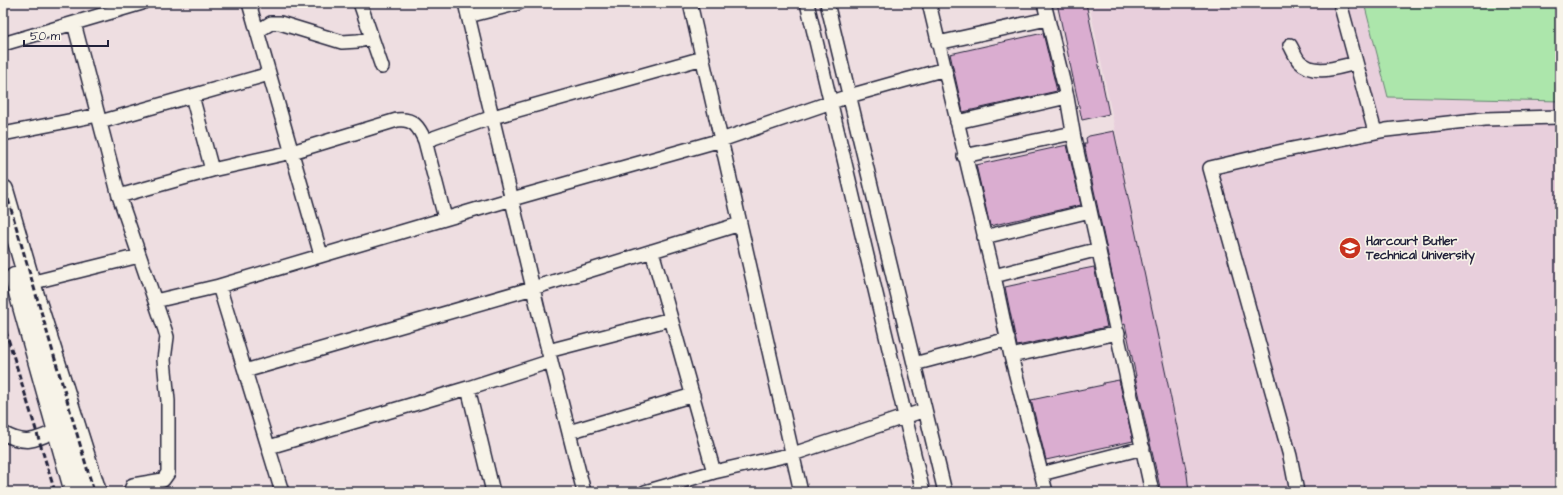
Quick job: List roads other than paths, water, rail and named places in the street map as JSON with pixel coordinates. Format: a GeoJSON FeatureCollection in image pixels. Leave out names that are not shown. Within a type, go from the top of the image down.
{"type":"FeatureCollection","features":[{"type":"Feature","properties":{"kind":"highway"},"geometry":{"type":"LineString","coordinates":[[3,190],[30,283],[96,492]]}},
{"type":"Feature","properties":{"kind":"highway"},"geometry":{"type":"LineString","coordinates":[[3,235],[75,492]]}},
{"type":"Feature","properties":{"kind":"street"},"geometry":{"type":"LineString","coordinates":[[3,44],[142,3]]}},
{"type":"Feature","properties":{"kind":"street"},"geometry":{"type":"LineString","coordinates":[[249,3],[321,255]]}},
{"type":"Feature","properties":{"kind":"street"},"geometry":{"type":"LineString","coordinates":[[360,3],[382,67]]}},
{"type":"Feature","properties":{"kind":"street"},"geometry":{"type":"LineString","coordinates":[[465,3],[533,288],[584,492]]}},
{"type":"Feature","properties":{"kind":"street"},"geometry":{"type":"LineString","coordinates":[[468,16],[519,3]]}},
{"type":"Feature","properties":{"kind":"street"},"geometry":{"type":"LineString","coordinates":[[690,3],[801,492]]}},
{"type":"Feature","properties":{"kind":"street"},"geometry":{"type":"LineString","coordinates":[[807,3],[923,492]]}},
{"type":"Feature","properties":{"kind":"street"},"geometry":{"type":"LineString","coordinates":[[827,3],[945,492]]}},
{"type":"Feature","properties":{"kind":"street"},"geometry":{"type":"LineString","coordinates":[[929,3],[964,156],[994,276],[1011,356],[1046,492]]}},
{"type":"Feature","properties":{"kind":"street"},"geometry":{"type":"LineString","coordinates":[[1044,3],[1067,97],[1073,133],[1152,492]]}},
{"type":"Feature","properties":{"kind":"street"},"geometry":{"type":"LineString","coordinates":[[1340,3],[1375,132]]}},
{"type":"Feature","properties":{"kind":"street"},"geometry":{"type":"LineString","coordinates":[[938,43],[1047,19]]}},
{"type":"Feature","properties":{"kind":"street"},"geometry":{"type":"LineString","coordinates":[[74,23],[119,196],[167,337],[164,360],[168,401],[168,473],[163,480],[134,485],[130,492]]}},
{"type":"Feature","properties":{"kind":"street"},"geometry":{"type":"LineString","coordinates":[[258,31],[271,23],[280,23],[342,42],[358,42],[372,38]]}},
{"type":"Feature","properties":{"kind":"street"},"geometry":{"type":"LineString","coordinates":[[1290,45],[1300,62],[1314,69],[1326,70],[1356,63]]}},
{"type":"Feature","properties":{"kind":"street"},"geometry":{"type":"LineString","coordinates":[[425,141],[493,117],[702,58]]}},
{"type":"Feature","properties":{"kind":"street"},"geometry":{"type":"LineString","coordinates":[[155,301],[219,286],[445,218],[721,140],[849,96],[945,69]]}},
{"type":"Feature","properties":{"kind":"street"},"geometry":{"type":"LineString","coordinates":[[3,134],[99,119],[192,96],[269,74]]}},
{"type":"Feature","properties":{"kind":"street"},"geometry":{"type":"LineString","coordinates":[[192,96],[212,170]]}},
{"type":"Feature","properties":{"kind":"street"},"geometry":{"type":"LineString","coordinates":[[957,122],[1067,97]]}},
{"type":"Feature","properties":{"kind":"street"},"geometry":{"type":"LineString","coordinates":[[1297,492],[1290,456],[1210,168],[1375,132],[1484,119],[1560,116]]}},
{"type":"Feature","properties":{"kind":"street"},"geometry":{"type":"LineString","coordinates":[[119,196],[212,170],[292,152],[403,119],[414,123],[421,132],[425,141],[445,218]]}},
{"type":"Feature","properties":{"kind":"street"},"geometry":{"type":"LineString","coordinates":[[964,156],[1073,133]]}},
{"type":"Feature","properties":{"kind":"street"},"geometry":{"type":"LineString","coordinates":[[984,237],[1090,211]]}},
{"type":"Feature","properties":{"kind":"street"},"geometry":{"type":"LineString","coordinates":[[245,371],[533,288],[740,224]]}},
{"type":"Feature","properties":{"kind":"street"},"geometry":{"type":"LineString","coordinates":[[994,276],[1099,250]]}},
{"type":"Feature","properties":{"kind":"street"},"geometry":{"type":"LineString","coordinates":[[652,251],[714,472]]}},
{"type":"Feature","properties":{"kind":"street"},"geometry":{"type":"LineString","coordinates":[[30,283],[139,256]]}},
{"type":"Feature","properties":{"kind":"street"},"geometry":{"type":"LineString","coordinates":[[219,286],[282,492]]}},
{"type":"Feature","properties":{"kind":"street"},"geometry":{"type":"LineString","coordinates":[[269,448],[468,388],[550,356],[671,318]]}},
{"type":"Feature","properties":{"kind":"street"},"geometry":{"type":"LineString","coordinates":[[1011,356],[1118,333]]}},
{"type":"Feature","properties":{"kind":"street"},"geometry":{"type":"LineString","coordinates":[[914,364],[1008,339]]}},
{"type":"Feature","properties":{"kind":"street"},"geometry":{"type":"LineString","coordinates":[[468,388],[493,492]]}},
{"type":"Feature","properties":{"kind":"street"},"geometry":{"type":"LineString","coordinates":[[569,432],[693,395]]}},
{"type":"Feature","properties":{"kind":"street"},"geometry":{"type":"LineString","coordinates":[[645,492],[672,488],[714,472],[793,454],[925,410]]}},
{"type":"Feature","properties":{"kind":"street"},"geometry":{"type":"LineString","coordinates":[[3,433],[18,440],[29,440],[38,439],[58,430]]}},
{"type":"Feature","properties":{"kind":"street"},"geometry":{"type":"LineString","coordinates":[[1041,474],[1142,448]]}},
{"type":"Feature","properties":{"kind":"railway"},"geometry":{"type":"LineString","coordinates":[[3,182],[94,492]]}},
{"type":"Feature","properties":{"kind":"railway"},"geometry":{"type":"LineString","coordinates":[[3,322],[55,492]]}},
{"type":"Feature","properties":{"kind":"place","name":"Harcourt Butler Technical University"},"geometry":{"type":"Point","coordinates":[1350,248]}}]}
